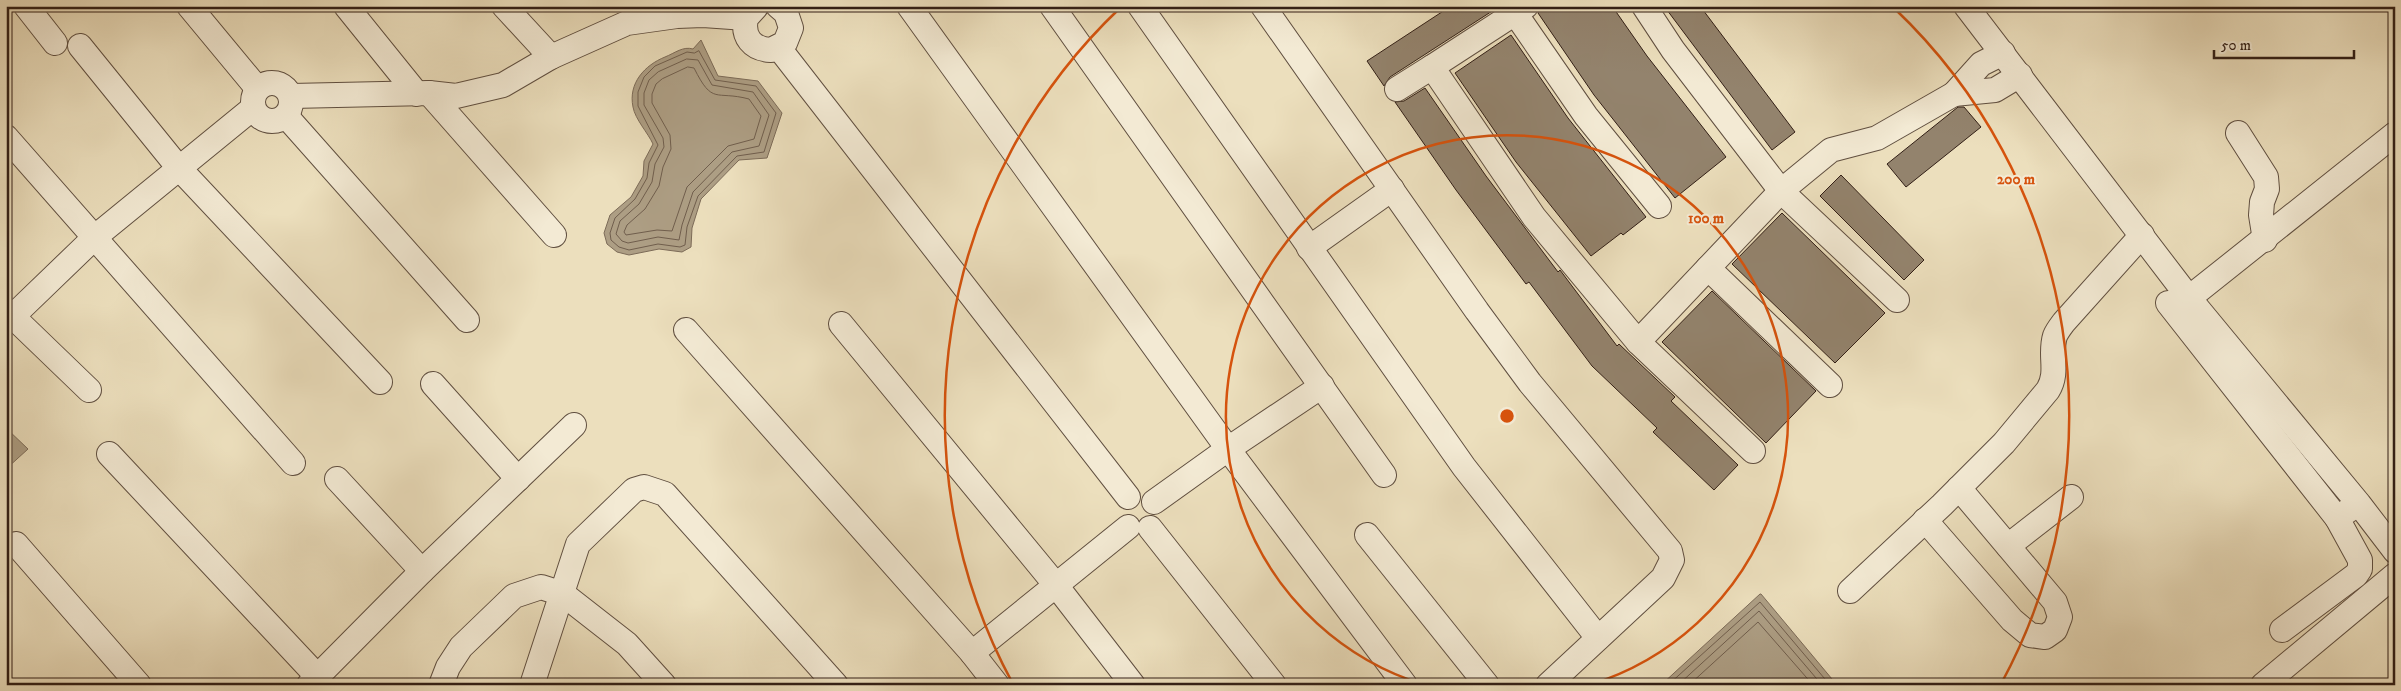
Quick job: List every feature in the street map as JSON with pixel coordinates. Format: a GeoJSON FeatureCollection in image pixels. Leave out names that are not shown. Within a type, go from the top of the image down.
{"type":"FeatureCollection","features":[{"type":"Feature","properties":{"kind":"street"},"geometry":{"type":"LineString","coordinates":[[26,6],[55,43]]}},
{"type":"Feature","properties":{"kind":"street"},"geometry":{"type":"LineString","coordinates":[[189,6],[255,98],[258,116],[267,121],[278,121],[289,106],[423,94],[456,96],[503,85],[551,57],[627,23],[673,11],[703,15],[768,9],[790,20],[789,36],[779,48],[763,50],[749,41],[744,26],[768,9]]}},
{"type":"Feature","properties":{"kind":"street"},"geometry":{"type":"LineString","coordinates":[[346,6],[423,94],[554,235]]}},
{"type":"Feature","properties":{"kind":"street"},"geometry":{"type":"LineString","coordinates":[[504,6],[551,57]]}},
{"type":"Feature","properties":{"kind":"street"},"geometry":{"type":"LineString","coordinates":[[909,6],[1228,449],[1405,685]]}},
{"type":"Feature","properties":{"kind":"street"},"geometry":{"type":"LineString","coordinates":[[1052,6],[1384,475]]}},
{"type":"Feature","properties":{"kind":"street"},"geometry":{"type":"LineString","coordinates":[[1140,6],[1464,467],[1598,638]]}},
{"type":"Feature","properties":{"kind":"street"},"geometry":{"type":"LineString","coordinates":[[1263,6],[1530,383],[1670,551],[1672,560],[1663,578],[1548,685]]}},
{"type":"Feature","properties":{"kind":"street"},"geometry":{"type":"LineString","coordinates":[[1644,6],[1673,50],[1781,191],[1897,300]]}},
{"type":"Feature","properties":{"kind":"street"},"geometry":{"type":"LineString","coordinates":[[1966,6],[2142,235],[2178,300],[2337,518],[2360,560],[2360,569],[2356,575],[2282,630]]}},
{"type":"Feature","properties":{"kind":"street"},"geometry":{"type":"LineString","coordinates":[[1397,89],[1520,10],[1586,116],[1659,206]]}},
{"type":"Feature","properties":{"kind":"street"},"geometry":{"type":"LineString","coordinates":[[80,46],[178,167],[380,382]]}},
{"type":"Feature","properties":{"kind":"street"},"geometry":{"type":"LineString","coordinates":[[779,48],[1128,497]]}},
{"type":"Feature","properties":{"kind":"street"},"geometry":{"type":"LineString","coordinates":[[1638,342],[1781,191],[1831,150],[1877,138],[1954,94],[1981,64],[2003,53]]}},
{"type":"Feature","properties":{"kind":"street"},"geometry":{"type":"LineString","coordinates":[[1432,67],[1534,217],[1638,342],[1753,451]]}},
{"type":"Feature","properties":{"kind":"street"},"geometry":{"type":"LineString","coordinates":[[1954,94],[1995,90],[2020,75]]}},
{"type":"Feature","properties":{"kind":"street"},"geometry":{"type":"LineString","coordinates":[[89,390],[9,313],[95,236],[178,167],[255,98],[270,82],[282,85],[289,106],[467,320]]}},
{"type":"Feature","properties":{"kind":"street"},"geometry":{"type":"LineString","coordinates":[[2238,133],[2266,177],[2267,189],[2262,202],[2261,215],[2264,240]]}},
{"type":"Feature","properties":{"kind":"street"},"geometry":{"type":"LineString","coordinates":[[2178,300],[2264,240],[2395,134]]}},
{"type":"Feature","properties":{"kind":"street"},"geometry":{"type":"LineString","coordinates":[[6,138],[95,236],[293,463]]}},
{"type":"Feature","properties":{"kind":"street"},"geometry":{"type":"LineString","coordinates":[[1309,248],[1392,189]]}},
{"type":"Feature","properties":{"kind":"street"},"geometry":{"type":"LineString","coordinates":[[1850,591],[2004,443],[2048,390],[2053,383],[2056,370],[2055,335],[2064,322],[2142,235]]}},
{"type":"Feature","properties":{"kind":"street"},"geometry":{"type":"LineString","coordinates":[[1708,268],[1830,385]]}},
{"type":"Feature","properties":{"kind":"street"},"geometry":{"type":"LineString","coordinates":[[2178,300],[2358,504],[2395,551]]}},
{"type":"Feature","properties":{"kind":"street"},"geometry":{"type":"LineString","coordinates":[[841,324],[1055,584],[1133,685]]}},
{"type":"Feature","properties":{"kind":"street"},"geometry":{"type":"LineString","coordinates":[[686,330],[972,653],[997,685]]}},
{"type":"Feature","properties":{"kind":"street"},"geometry":{"type":"LineString","coordinates":[[432,384],[518,480]]}},
{"type":"Feature","properties":{"kind":"street"},"geometry":{"type":"LineString","coordinates":[[1154,502],[1228,449],[1322,386]]}},
{"type":"Feature","properties":{"kind":"street"},"geometry":{"type":"LineString","coordinates":[[109,454],[313,680],[422,571],[574,425]]}},
{"type":"Feature","properties":{"kind":"street"},"geometry":{"type":"LineString","coordinates":[[337,479],[422,571]]}},
{"type":"Feature","properties":{"kind":"street"},"geometry":{"type":"LineString","coordinates":[[532,685],[578,544],[634,490],[644,487],[665,494],[836,685]]}},
{"type":"Feature","properties":{"kind":"street"},"geometry":{"type":"LineString","coordinates":[[1925,520],[2012,620],[2030,635],[2045,637],[2055,630],[2060,617],[2055,602],[1959,488]]}},
{"type":"Feature","properties":{"kind":"street"},"geometry":{"type":"LineString","coordinates":[[972,653],[1055,584],[1139,528],[1156,520],[1157,511],[1154,502],[1146,496],[1137,494],[1128,497],[1121,506],[1121,518],[1139,528],[1274,685]]}},
{"type":"Feature","properties":{"kind":"street"},"geometry":{"type":"LineString","coordinates":[[2008,546],[2071,497]]}},
{"type":"Feature","properties":{"kind":"street"},"geometry":{"type":"LineString","coordinates":[[2337,518],[2358,504]]}},
{"type":"Feature","properties":{"kind":"street"},"geometry":{"type":"LineString","coordinates":[[1367,535],[1487,685]]}},
{"type":"Feature","properties":{"kind":"street"},"geometry":{"type":"LineString","coordinates":[[16,544],[139,685]]}},
{"type":"Feature","properties":{"kind":"street"},"geometry":{"type":"LineString","coordinates":[[2263,685],[2395,575]]}},
{"type":"Feature","properties":{"kind":"street"},"geometry":{"type":"LineString","coordinates":[[441,685],[448,667],[461,647],[514,596],[541,587],[563,594],[627,644],[664,685]]}},
{"type":"Feature","properties":{"kind":"water"},"geometry":{"type":"Polygon","coordinates":[[[701,40],[718,76],[758,81],[782,113],[767,158],[739,160],[701,199],[692,228],[691,247],[682,252],[659,249],[629,255],[617,252],[607,244],[604,233],[610,215],[631,197],[643,176],[644,161],[653,144],[634,112],[633,90],[640,76],[651,65],[679,50],[693,49],[701,40]]]}},
{"type":"Feature","properties":{"kind":"water"},"geometry":{"type":"Polygon","coordinates":[[[6,428],[28,449],[6,469],[6,428]]]}},
{"type":"Feature","properties":{"kind":"water"},"geometry":{"type":"Polygon","coordinates":[[[1760,594],[1837,685],[1661,685],[1760,594]]]}},
{"type":"Feature","properties":{"kind":"building"},"geometry":{"type":"Polygon","coordinates":[[[1451,6],[1500,6],[1390,77],[1384,86],[1367,61],[1451,6]]]}},
{"type":"Feature","properties":{"kind":"building"},"geometry":{"type":"Polygon","coordinates":[[[1540,6],[1612,6],[1647,56],[1726,157],[1675,198],[1594,95],[1538,13],[1540,6]]]}},
{"type":"Feature","properties":{"kind":"building"},"geometry":{"type":"Polygon","coordinates":[[[1664,6],[1700,6],[1795,132],[1772,150],[1664,6]]]}},
{"type":"Feature","properties":{"kind":"building"},"geometry":{"type":"Polygon","coordinates":[[[1511,35],[1568,118],[1646,217],[1591,256],[1516,162],[1455,73],[1511,35]]]}},
{"type":"Feature","properties":{"kind":"building"},"geometry":{"type":"Polygon","coordinates":[[[1425,88],[1486,176],[1558,272],[1560,270],[1617,346],[1619,344],[1675,397],[1671,401],[1738,465],[1714,490],[1653,432],[1657,428],[1592,366],[1529,282],[1526,284],[1456,190],[1395,102],[1404,101],[1425,88]]]}},
{"type":"Feature","properties":{"kind":"building"},"geometry":{"type":"Polygon","coordinates":[[[1958,107],[1964,107],[1981,127],[1906,187],[1887,164],[1958,107]]]}},
{"type":"Feature","properties":{"kind":"building"},"geometry":{"type":"Polygon","coordinates":[[[1841,175],[1924,260],[1904,280],[1820,196],[1841,175]]]}},
{"type":"Feature","properties":{"kind":"building"},"geometry":{"type":"Polygon","coordinates":[[[1782,213],[1885,313],[1835,363],[1732,264],[1782,213]]]}},
{"type":"Feature","properties":{"kind":"building"},"geometry":{"type":"Polygon","coordinates":[[[1712,291],[1816,391],[1766,443],[1662,342],[1712,291]]]}}]}
